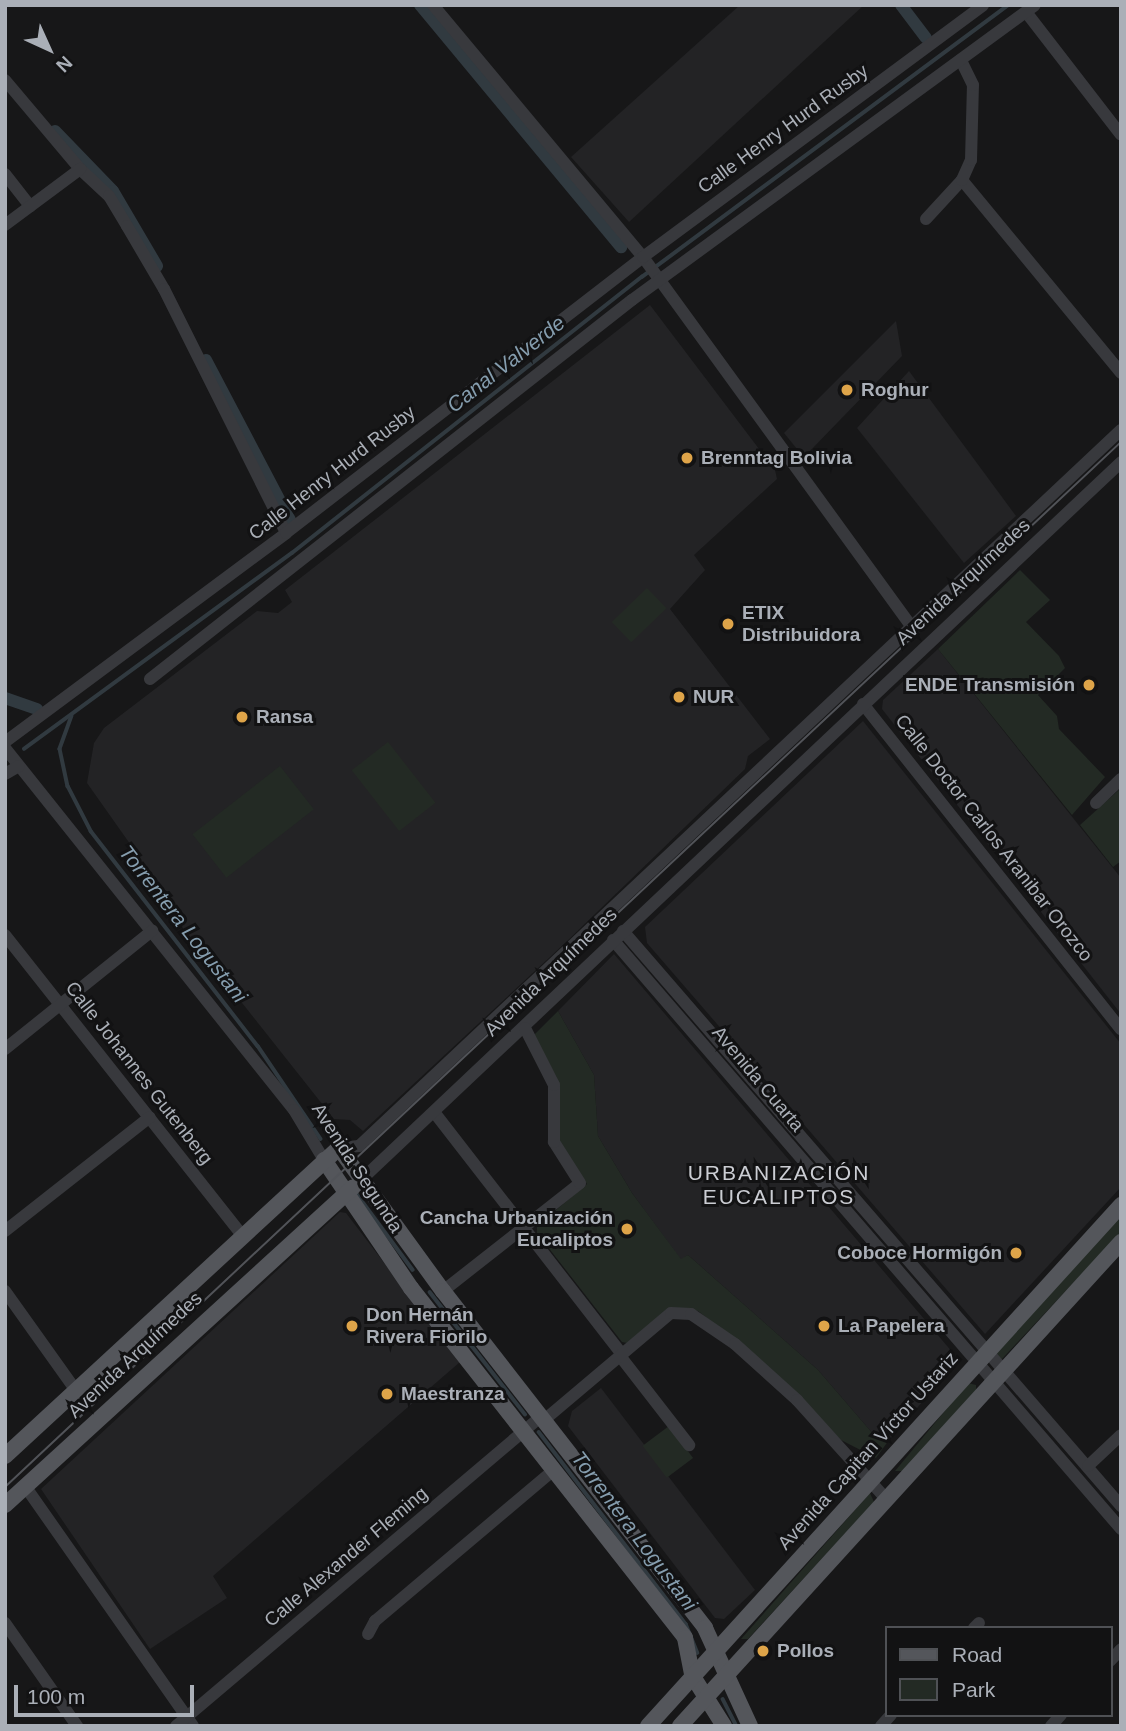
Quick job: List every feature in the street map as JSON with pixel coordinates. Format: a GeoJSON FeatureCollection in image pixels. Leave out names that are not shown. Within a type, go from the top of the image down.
{"type":"FeatureCollection","features":[{"type":"Feature","properties":{"kind":"main road","name":"Avenida Arquímedes"},"geometry":{"type":"LineString","coordinates":[[5,1456],[339,1148]]}},
{"type":"Feature","properties":{"kind":"main road","name":"Avenida Segunda"},"geometry":{"type":"LineString","coordinates":[[339,1148],[360,1181],[443,1291],[705,1628],[750,1726]]}},
{"type":"Feature","properties":{"kind":"main road","name":"Avenida Segunda"},"geometry":{"type":"LineString","coordinates":[[324,1160],[344,1193],[685,1638],[692,1675],[724,1726]]}},
{"type":"Feature","properties":{"kind":"main road","name":"Avenida Arquímedes"},"geometry":{"type":"LineString","coordinates":[[5,1505],[360,1181]]}},
{"type":"Feature","properties":{"kind":"main road","name":"Avenida Capitan Víctor Ustariz"},"geometry":{"type":"LineString","coordinates":[[648,1726],[1121,1205]]}},
{"type":"Feature","properties":{"kind":"main road"},"geometry":{"type":"LineString","coordinates":[[684,1721],[1121,1242]]}},
{"type":"Feature","properties":{"kind":"main road"},"geometry":{"type":"LineString","coordinates":[[736,1628],[736,1642],[752,1645]]}},
{"type":"Feature","properties":{"kind":"main road"},"geometry":{"type":"LineString","coordinates":[[673,1698],[686,1703],[684,1721]]}},
{"type":"Feature","properties":{"kind":"street"},"geometry":{"type":"LineString","coordinates":[[433,5],[651,269],[912,627]]}},
{"type":"Feature","properties":{"kind":"street","name":"Calle Henry Hurd Rusby"},"geometry":{"type":"LineString","coordinates":[[150,679],[651,269],[983,5]]}},
{"type":"Feature","properties":{"kind":"street"},"geometry":{"type":"LineString","coordinates":[[1030,9],[1121,135]]}},
{"type":"Feature","properties":{"kind":"street","name":"Calle Henry Hurd Rusby"},"geometry":{"type":"LineString","coordinates":[[5,742],[286,533],[651,269],[961,60],[1030,9]]}},
{"type":"Feature","properties":{"kind":"street"},"geometry":{"type":"LineString","coordinates":[[926,219],[962,180],[971,160],[973,85],[961,60]]}},
{"type":"Feature","properties":{"kind":"street"},"geometry":{"type":"LineString","coordinates":[[5,80],[80,169],[109,196],[164,289],[286,533]]}},
{"type":"Feature","properties":{"kind":"street"},"geometry":{"type":"LineString","coordinates":[[5,225],[80,169]]}},
{"type":"Feature","properties":{"kind":"street"},"geometry":{"type":"LineString","coordinates":[[5,174],[30,206]]}},
{"type":"Feature","properties":{"kind":"street"},"geometry":{"type":"LineString","coordinates":[[962,180],[1121,373]]}},
{"type":"Feature","properties":{"kind":"street","name":"Avenida Arquímedes"},"geometry":{"type":"LineString","coordinates":[[339,1148],[359,1146],[1121,430]]}},
{"type":"Feature","properties":{"kind":"street","name":"Avenida Arquímedes"},"geometry":{"type":"LineString","coordinates":[[360,1181],[525,1028],[618,935],[1121,462]]}},
{"type":"Feature","properties":{"kind":"street","name":"Calle Doctor Carlos Aranibar Orozco"},"geometry":{"type":"LineString","coordinates":[[863,704],[1121,1029]]}},
{"type":"Feature","properties":{"kind":"street","name":"Avenida Segunda"},"geometry":{"type":"LineString","coordinates":[[5,748],[295,1110],[324,1160]]}},
{"type":"Feature","properties":{"kind":"street"},"geometry":{"type":"LineString","coordinates":[[5,774],[19,766]]}},
{"type":"Feature","properties":{"kind":"street"},"geometry":{"type":"LineString","coordinates":[[1096,803],[1121,779]]}},
{"type":"Feature","properties":{"kind":"street"},"geometry":{"type":"LineString","coordinates":[[5,1049],[152,931]]}},
{"type":"Feature","properties":{"kind":"street","name":"Calle Johannes Gutenberg"},"geometry":{"type":"LineString","coordinates":[[5,935],[242,1235]]}},
{"type":"Feature","properties":{"kind":"street","name":"Avenida Cuarta"},"geometry":{"type":"LineString","coordinates":[[618,935],[854,1200],[980,1359]]}},
{"type":"Feature","properties":{"kind":"street","name":"Avenida Cuarta"},"geometry":{"type":"LineString","coordinates":[[618,935],[843,1210],[980,1359],[1000,1375],[1087,1466],[1121,1506]]}},
{"type":"Feature","properties":{"kind":"street"},"geometry":{"type":"LineString","coordinates":[[443,1291],[580,1183],[554,1142],[554,1085],[525,1028]]}},
{"type":"Feature","properties":{"kind":"street"},"geometry":{"type":"LineString","coordinates":[[434,1112],[690,1445]]}},
{"type":"Feature","properties":{"kind":"street"},"geometry":{"type":"LineString","coordinates":[[5,1231],[150,1117]]}},
{"type":"Feature","properties":{"kind":"street"},"geometry":{"type":"LineString","coordinates":[[843,1210],[854,1200]]}},
{"type":"Feature","properties":{"kind":"street"},"geometry":{"type":"LineString","coordinates":[[5,1291],[75,1389]]}},
{"type":"Feature","properties":{"kind":"street","name":"Calle Alexander Fleming"},"geometry":{"type":"LineString","coordinates":[[176,1726],[190,1721],[524,1430],[542,1419],[671,1313],[682,1312],[717,1331],[766,1372],[869,1482]]}},
{"type":"Feature","properties":{"kind":"street","name":"Avenida Cuarta"},"geometry":{"type":"LineString","coordinates":[[1000,1375],[1121,1529]]}},
{"type":"Feature","properties":{"kind":"street"},"geometry":{"type":"LineString","coordinates":[[1087,1466],[1121,1435]]}},
{"type":"Feature","properties":{"kind":"street"},"geometry":{"type":"LineString","coordinates":[[368,1634],[375,1621],[554,1470]]}},
{"type":"Feature","properties":{"kind":"street"},"geometry":{"type":"LineString","coordinates":[[869,1482],[886,1499]]}},
{"type":"Feature","properties":{"kind":"street"},"geometry":{"type":"LineString","coordinates":[[25,1486],[190,1721]]}},
{"type":"Feature","properties":{"kind":"street"},"geometry":{"type":"LineString","coordinates":[[5,1623],[78,1726]]}},
{"type":"Feature","properties":{"kind":"shaded area"},"geometry":{"type":"Polygon","coordinates":[[[740,5],[864,5],[629,222],[571,157],[740,5]]]}},
{"type":"Feature","properties":{"kind":"shaded area"},"geometry":{"type":"Polygon","coordinates":[[[650,305],[775,470],[777,479],[694,555],[705,570],[670,609],[770,739],[748,756],[745,769],[564,944],[363,1131],[350,1120],[334,1119],[132,864],[140,858],[87,783],[94,743],[104,728],[257,611],[278,613],[292,602],[285,590],[650,305]]]}},
{"type":"Feature","properties":{"kind":"shaded area","name":"Roghur"},"geometry":{"type":"Polygon","coordinates":[[[896,321],[902,356],[807,454],[797,449],[784,433],[896,321]]]}},
{"type":"Feature","properties":{"kind":"shaded area"},"geometry":{"type":"Polygon","coordinates":[[[909,371],[1016,516],[964,563],[857,428],[909,371]]]}},
{"type":"Feature","properties":{"kind":"shaded area"},"geometry":{"type":"Polygon","coordinates":[[[938,649],[1121,878],[1121,1014],[882,709],[883,700],[938,649]]]}},
{"type":"Feature","properties":{"kind":"shaded area"},"geometry":{"type":"Polygon","coordinates":[[[863,721],[1121,1044],[1121,1187],[985,1334],[647,943],[645,927],[863,721]]]}},
{"type":"Feature","properties":{"kind":"shaded area","name":"La Papelera"},"geometry":{"type":"Polygon","coordinates":[[[614,954],[959,1360],[889,1440],[874,1435],[818,1370],[688,1255],[681,1260],[632,1193],[598,1136],[594,1075],[558,1011],[614,954]]]}},
{"type":"Feature","properties":{"kind":"shaded area"},"geometry":{"type":"Polygon","coordinates":[[[340,1212],[346,1213],[460,1362],[213,1576],[227,1598],[150,1649],[41,1489],[340,1212]]]}},
{"type":"Feature","properties":{"kind":"shaded area"},"geometry":{"type":"Polygon","coordinates":[[[601,1388],[755,1590],[724,1619],[715,1618],[568,1426],[572,1411],[601,1388]]]}},
{"type":"Feature","properties":{"kind":"green space"},"geometry":{"type":"Polygon","coordinates":[[[1020,570],[1050,600],[1026,622],[1059,656],[1065,668],[1038,695],[1057,716],[1059,729],[1105,777],[1072,815],[938,649],[1020,570]]]}},
{"type":"Feature","properties":{"kind":"green space"},"geometry":{"type":"Polygon","coordinates":[[[647,588],[666,608],[631,642],[612,622],[647,588]]]}},
{"type":"Feature","properties":{"kind":"green space"},"geometry":{"type":"Polygon","coordinates":[[[388,742],[435,803],[399,831],[352,770],[388,742]]]}},
{"type":"Feature","properties":{"kind":"green space"},"geometry":{"type":"Polygon","coordinates":[[[280,766],[314,809],[226,878],[193,834],[280,766]]]}},
{"type":"Feature","properties":{"kind":"green space"},"geometry":{"type":"Polygon","coordinates":[[[1121,788],[1121,861],[1113,867],[1080,825],[1121,788]]]}},
{"type":"Feature","properties":{"kind":"green space"},"geometry":{"type":"Polygon","coordinates":[[[558,1011],[594,1075],[598,1136],[632,1193],[681,1259],[688,1255],[818,1370],[874,1435],[889,1440],[876,1458],[841,1440],[748,1350],[698,1311],[669,1308],[627,1343],[622,1342],[537,1233],[537,1226],[587,1184],[558,1141],[557,1078],[534,1035],[558,1011]]]}},
{"type":"Feature","properties":{"kind":"green space"},"geometry":{"type":"Polygon","coordinates":[[[1121,1214],[1121,1232],[1001,1360],[995,1354],[1121,1214]]]}},
{"type":"Feature","properties":{"kind":"green space"},"geometry":{"type":"Polygon","coordinates":[[[968,1383],[976,1385],[976,1390],[903,1471],[895,1471],[968,1383]]]}},
{"type":"Feature","properties":{"kind":"green space"},"geometry":{"type":"Polygon","coordinates":[[[669,1426],[693,1458],[667,1478],[643,1446],[669,1426]]]}},
{"type":"Feature","properties":{"kind":"green space"},"geometry":{"type":"Polygon","coordinates":[[[870,1493],[874,1502],[748,1639],[741,1639],[870,1493]]]}},
{"type":"Feature","properties":{"kind":"waterway"},"geometry":{"type":"LineString","coordinates":[[420,5],[621,247]]}},
{"type":"Feature","properties":{"kind":"waterway"},"geometry":{"type":"LineString","coordinates":[[901,5],[926,38]]}},
{"type":"Feature","properties":{"kind":"waterway","name":"Canal Valverde"},"geometry":{"type":"LineString","coordinates":[[24,749],[292,553],[642,277],[1008,5]]}},
{"type":"Feature","properties":{"kind":"waterway"},"geometry":{"type":"LineString","coordinates":[[55,131],[113,191],[157,266]]}},
{"type":"Feature","properties":{"kind":"waterway"},"geometry":{"type":"LineString","coordinates":[[206,360],[290,520]]}},
{"type":"Feature","properties":{"kind":"waterway"},"geometry":{"type":"LineString","coordinates":[[5,698],[37,709]]}},
{"type":"Feature","properties":{"kind":"waterway","name":"Torrentera Logustani"},"geometry":{"type":"LineString","coordinates":[[72,716],[60,749],[68,786],[91,831],[258,1046],[321,1139]]}},
{"type":"Feature","properties":{"kind":"waterway","name":"Torrentera Logustani"},"geometry":{"type":"LineString","coordinates":[[357,1194],[413,1270]]}},
{"type":"Feature","properties":{"kind":"waterway","name":"Torrentera Logustani"},"geometry":{"type":"LineString","coordinates":[[430,1292],[525,1414]]}},
{"type":"Feature","properties":{"kind":"waterway","name":"Torrentera Logustani"},"geometry":{"type":"LineString","coordinates":[[539,1432],[686,1624],[698,1653]]}},
{"type":"Feature","properties":{"kind":"waterway","name":"Torrentera Logustani"},"geometry":{"type":"LineString","coordinates":[[723,1699],[737,1726]]}},
{"type":"Feature","properties":{"kind":"tram line"},"geometry":{"type":"LineString","coordinates":[[5,1487],[1121,442]]}},
{"type":"Feature","properties":{"kind":"place","name":"Roghur"},"geometry":{"type":"Point","coordinates":[847,390]}},
{"type":"Feature","properties":{"kind":"place","name":"Brenntag Bolivia"},"geometry":{"type":"Point","coordinates":[687,458]}},
{"type":"Feature","properties":{"kind":"place","name":"ETIX Distribuidora"},"geometry":{"type":"Point","coordinates":[728,624]}},
{"type":"Feature","properties":{"kind":"place","name":"ENDE Transmisión"},"geometry":{"type":"Point","coordinates":[1089,685]}},
{"type":"Feature","properties":{"kind":"place","name":"NUR"},"geometry":{"type":"Point","coordinates":[679,697]}},
{"type":"Feature","properties":{"kind":"place","name":"Ransa"},"geometry":{"type":"Point","coordinates":[242,717]}},
{"type":"Feature","properties":{"kind":"place","name":"Cancha Urbanización Eucaliptos"},"geometry":{"type":"Point","coordinates":[627,1229]}},
{"type":"Feature","properties":{"kind":"place","name":"Coboce Hormigón"},"geometry":{"type":"Point","coordinates":[1016,1253]}},
{"type":"Feature","properties":{"kind":"place","name":"Don Hernán Rivera Fiorilo"},"geometry":{"type":"Point","coordinates":[352,1326]}},
{"type":"Feature","properties":{"kind":"place","name":"La Papelera"},"geometry":{"type":"Point","coordinates":[824,1326]}},
{"type":"Feature","properties":{"kind":"place","name":"Maestranza"},"geometry":{"type":"Point","coordinates":[387,1394]}},
{"type":"Feature","properties":{"kind":"place","name":"Pollos"},"geometry":{"type":"Point","coordinates":[763,1651]}},
{"type":"Feature","properties":{"kind":"district","name":"URBANIZACIÓN EUCALIPTOS"},"geometry":{"type":"Point","coordinates":[779,1185]}}]}
